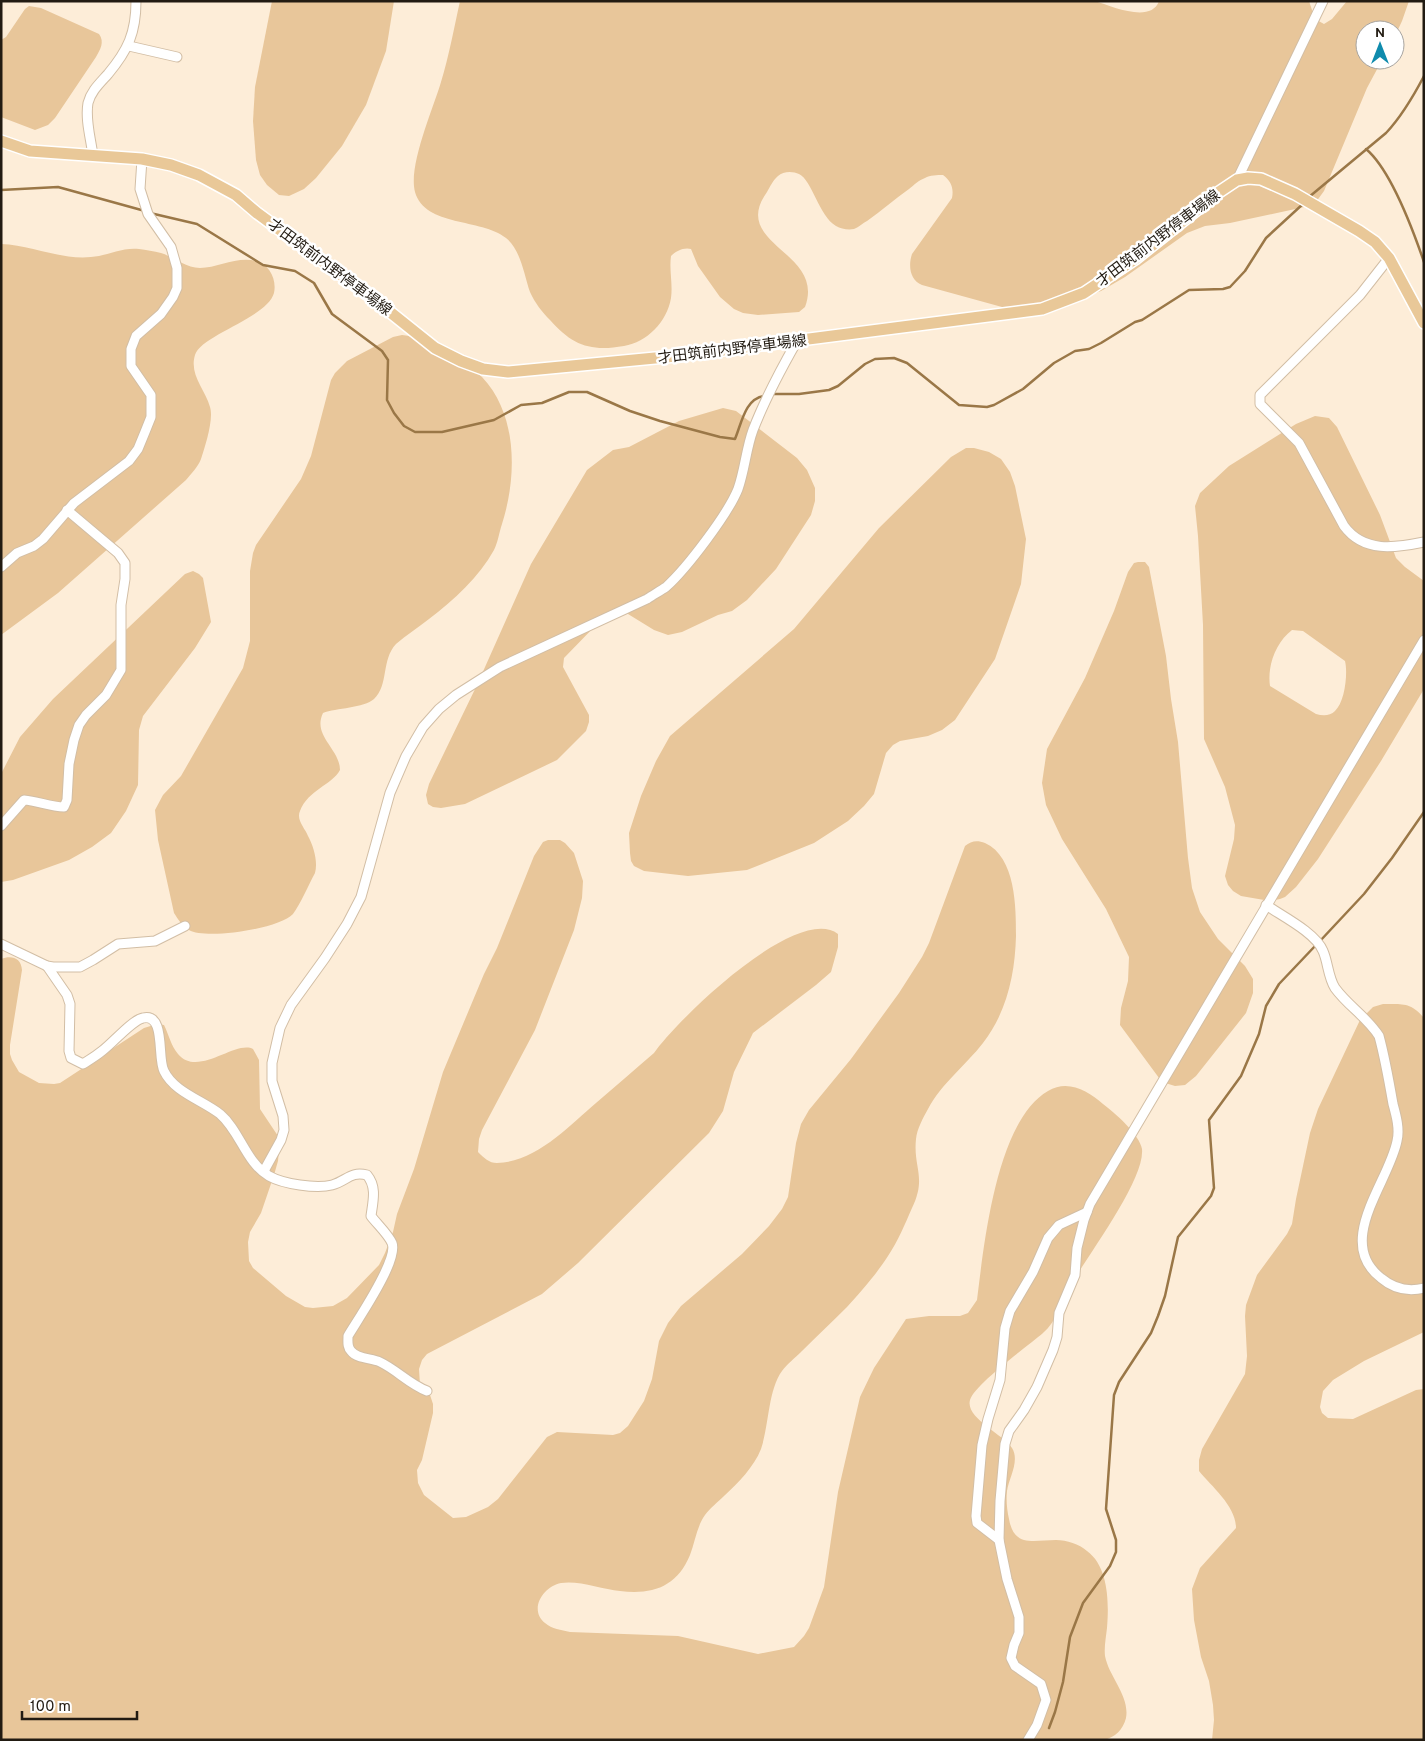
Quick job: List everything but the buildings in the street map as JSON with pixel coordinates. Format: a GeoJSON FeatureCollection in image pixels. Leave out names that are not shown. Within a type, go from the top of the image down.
{"type":"FeatureCollection","features":[{"type":"Feature","properties":{"kind":"main road","name":"才田筑前内野停車場線"},"geometry":{"type":"LineString","coordinates":[[1,140],[30,151],[142,159],[171,165],[198,175],[236,195],[435,348],[461,362],[483,369],[508,372],[567,368],[676,356],[1042,308],[1084,293],[1135,259],[1237,180]]}},
{"type":"Feature","properties":{"kind":"main road"},"geometry":{"type":"LineString","coordinates":[[1237,180],[1248,178],[1261,179],[1295,194],[1375,242],[1389,258],[1424,323]]}},
{"type":"Feature","properties":{"kind":"street"},"geometry":{"type":"LineString","coordinates":[[93,156],[87,114],[89,101],[92,92],[121,59],[129,46],[134,31],[136,1]]}},
{"type":"Feature","properties":{"kind":"street"},"geometry":{"type":"LineString","coordinates":[[1237,180],[1323,1]]}},
{"type":"Feature","properties":{"kind":"street"},"geometry":{"type":"LineString","coordinates":[[129,46],[177,57]]}},
{"type":"Feature","properties":{"kind":"street"},"geometry":{"type":"LineString","coordinates":[[1,567],[17,553],[34,546],[43,539],[67,510],[129,461],[138,449],[150,416],[151,395],[131,366],[131,349],[136,336],[161,314],[173,297],[177,288],[177,268],[171,247],[148,214],[140,189],[142,159]]}},
{"type":"Feature","properties":{"kind":"street"},"geometry":{"type":"LineString","coordinates":[[1389,258],[1360,295],[1260,395],[1259,400],[1260,404],[1299,443],[1344,526],[1351,535],[1381,547],[1395,548],[1424,542]]}},
{"type":"Feature","properties":{"kind":"street"},"geometry":{"type":"LineString","coordinates":[[265,1172],[284,1130],[283,1116],[272,1081],[272,1063],[280,1028],[291,1005],[325,958],[347,924],[361,897],[390,793],[406,756],[423,727],[439,709],[456,695],[500,667],[647,600],[666,587],[690,560],[734,498],[745,465],[754,428],[772,386],[797,341]]}},
{"type":"Feature","properties":{"kind":"street"},"geometry":{"type":"LineString","coordinates":[[1,826],[24,800],[64,807],[67,800],[72,748],[79,725],[106,694],[121,670],[121,605],[125,579],[125,563],[118,553],[67,510]]}},
{"type":"Feature","properties":{"kind":"street"},"geometry":{"type":"LineString","coordinates":[[1028,1740],[1037,1725],[1046,1700],[1041,1684],[1015,1666],[1011,1658],[1019,1633],[1019,1617],[1007,1579],[999,1540],[1005,1444],[1009,1431],[1037,1387],[1053,1350],[1059,1313],[1075,1275],[1077,1248],[1090,1204],[1424,640]]}},
{"type":"Feature","properties":{"kind":"street"},"geometry":{"type":"LineString","coordinates":[[1266,905],[1312,936],[1323,949],[1334,986],[1346,1001],[1372,1025],[1379,1036],[1397,1124],[1398,1140],[1365,1220],[1362,1237],[1364,1255],[1379,1277],[1390,1284],[1406,1290],[1424,1288]]}},
{"type":"Feature","properties":{"kind":"street"},"geometry":{"type":"LineString","coordinates":[[1,944],[47,966],[80,967],[118,944],[155,941],[185,926]]}},
{"type":"Feature","properties":{"kind":"street"},"geometry":{"type":"LineString","coordinates":[[47,966],[67,995],[70,1004],[69,1051],[71,1058],[83,1064],[102,1052],[128,1027],[142,1018],[152,1019],[159,1030],[161,1065],[165,1074],[173,1084],[221,1115],[234,1130],[257,1166],[271,1177],[296,1184],[331,1186],[357,1173],[367,1174],[374,1189],[371,1216],[393,1244],[393,1256],[386,1273],[348,1336],[348,1344],[350,1350],[356,1356],[368,1358],[395,1370],[416,1386],[427,1391]]}},
{"type":"Feature","properties":{"kind":"street"},"geometry":{"type":"LineString","coordinates":[[999,1540],[977,1523],[976,1516],[982,1445],[1000,1380],[1005,1328],[1010,1311],[1033,1272],[1048,1238],[1059,1224],[1088,1212]]}},
{"type":"Feature","properties":{"kind":"shaded area"},"geometry":{"type":"Polygon","coordinates":[[[272,1],[394,1],[386,51],[366,105],[342,146],[316,178],[304,189],[289,196],[279,195],[267,185],[260,175],[256,160],[253,121],[255,87],[272,1]]]}},
{"type":"Feature","properties":{"kind":"shaded area"},"geometry":{"type":"Polygon","coordinates":[[[460,1],[1095,1],[1130,12],[1139,12],[1155,8],[1159,1],[1309,1],[1315,19],[1324,24],[1332,19],[1347,1],[1409,1],[1402,20],[1355,20],[1355,70],[1377,70],[1367,88],[1324,191],[1316,202],[1309,206],[1230,223],[1205,226],[1187,233],[1125,277],[1101,291],[1079,299],[1033,306],[1002,307],[922,285],[915,280],[911,272],[912,254],[952,198],[953,191],[951,185],[943,175],[931,176],[921,180],[856,228],[842,229],[825,215],[804,178],[797,173],[785,172],[776,178],[767,192],[759,210],[760,224],[768,237],[803,273],[808,288],[805,307],[799,312],[758,315],[743,313],[734,309],[720,297],[698,266],[691,249],[683,249],[671,256],[671,298],[665,315],[655,330],[632,344],[612,348],[582,345],[558,329],[536,304],[515,249],[506,238],[483,227],[442,217],[430,211],[421,203],[415,192],[415,168],[422,137],[449,52],[460,1]]]}},
{"type":"Feature","properties":{"kind":"shaded area"},"geometry":{"type":"Polygon","coordinates":[[[29,6],[41,8],[99,34],[102,40],[96,57],[55,118],[48,125],[35,130],[1,117],[1,40],[6,37],[29,6]]]}},
{"type":"Feature","properties":{"kind":"shaded area"},"geometry":{"type":"Polygon","coordinates":[[[1,244],[79,257],[97,256],[127,249],[139,249],[161,253],[195,268],[242,260],[256,261],[265,265],[271,273],[275,288],[269,302],[260,310],[209,340],[195,355],[194,369],[208,400],[211,412],[205,448],[200,462],[194,470],[186,480],[58,593],[1,635],[1,244]]]}},
{"type":"Feature","properties":{"kind":"shaded area"},"geometry":{"type":"Polygon","coordinates":[[[402,335],[413,337],[474,370],[494,392],[502,409],[508,428],[512,467],[507,506],[497,544],[481,570],[457,596],[404,637],[391,650],[382,687],[374,699],[357,706],[323,713],[321,729],[336,755],[340,770],[332,780],[308,798],[299,814],[300,821],[314,850],[316,869],[293,914],[273,924],[242,931],[210,934],[189,930],[174,913],[158,840],[155,810],[163,795],[181,776],[243,668],[250,641],[250,571],[253,553],[256,545],[301,479],[311,456],[331,380],[347,361],[393,337],[402,335]]]}},
{"type":"Feature","properties":{"kind":"shaded area"},"geometry":{"type":"Polygon","coordinates":[[[723,408],[736,411],[797,458],[807,470],[815,488],[815,501],[811,515],[776,569],[747,600],[732,611],[718,615],[682,632],[668,635],[654,630],[628,614],[618,613],[598,623],[564,658],[563,667],[589,715],[586,731],[557,760],[465,804],[441,808],[428,804],[426,795],[429,784],[477,685],[531,564],[587,470],[613,450],[629,447],[679,421],[723,408]]]}},
{"type":"Feature","properties":{"kind":"shaded area"},"geometry":{"type":"Polygon","coordinates":[[[1315,416],[1329,418],[1337,427],[1380,515],[1396,558],[1424,581],[1424,689],[1381,761],[1318,859],[1296,887],[1285,897],[1270,901],[1241,896],[1228,885],[1225,876],[1234,839],[1235,825],[1225,787],[1204,739],[1203,625],[1195,506],[1200,493],[1229,466],[1296,424],[1315,416]],[[1292,630],[1281,641],[1271,663],[1270,686],[1316,714],[1329,715],[1333,713],[1341,701],[1346,680],[1345,661],[1303,631],[1292,630]]]}},
{"type":"Feature","properties":{"kind":"shaded area"},"geometry":{"type":"Polygon","coordinates":[[[966,448],[989,452],[1001,459],[1010,472],[1015,486],[1026,539],[1021,584],[995,659],[955,720],[942,730],[928,736],[900,741],[893,745],[886,753],[874,794],[848,821],[814,843],[747,870],[688,876],[644,871],[634,866],[631,861],[629,833],[641,796],[656,761],[670,736],[794,629],[879,528],[951,457],[966,448]]]}},
{"type":"Feature","properties":{"kind":"shaded area"},"geometry":{"type":"Polygon","coordinates":[[[1145,562],[1149,567],[1166,656],[1178,742],[1192,888],[1200,912],[1218,939],[1245,966],[1253,979],[1253,993],[1246,1013],[1196,1076],[1185,1085],[1175,1086],[1162,1082],[1120,1025],[1121,1008],[1128,981],[1129,957],[1106,909],[1062,839],[1046,805],[1042,783],[1047,749],[1085,678],[1114,611],[1128,572],[1134,563],[1145,562]]]}},
{"type":"Feature","properties":{"kind":"shaded area"},"geometry":{"type":"Polygon","coordinates":[[[193,571],[203,578],[211,622],[195,648],[143,716],[139,730],[138,785],[126,811],[111,833],[92,847],[69,860],[13,880],[1,882],[1,774],[20,737],[53,699],[185,574],[193,571]]]}},
{"type":"Feature","properties":{"kind":"shaded area"},"geometry":{"type":"Polygon","coordinates":[[[560,840],[574,853],[583,881],[582,898],[574,930],[535,1030],[482,1130],[478,1152],[492,1162],[511,1161],[525,1156],[538,1150],[563,1132],[654,1053],[687,1016],[712,993],[768,949],[795,935],[819,929],[838,934],[838,947],[831,972],[753,1033],[734,1072],[723,1111],[709,1133],[578,1263],[542,1294],[427,1354],[422,1360],[419,1369],[420,1385],[430,1395],[433,1404],[433,1413],[422,1460],[417,1470],[418,1483],[424,1495],[453,1518],[466,1517],[488,1507],[498,1499],[547,1437],[557,1432],[613,1435],[620,1433],[628,1426],[644,1401],[652,1379],[659,1341],[668,1323],[681,1306],[742,1254],[769,1226],[782,1209],[788,1197],[796,1143],[801,1124],[809,1110],[851,1059],[899,993],[922,957],[965,846],[974,841],[985,843],[995,850],[1003,860],[1012,884],[1016,912],[1016,936],[1014,964],[1008,992],[998,1019],[983,1043],[933,1100],[920,1124],[916,1149],[919,1188],[912,1208],[892,1250],[852,1301],[782,1371],[777,1379],[771,1398],[764,1440],[758,1456],[740,1480],[702,1519],[690,1555],[678,1575],[671,1582],[643,1592],[620,1591],[568,1582],[561,1583],[544,1593],[538,1605],[538,1611],[540,1617],[548,1625],[570,1632],[678,1636],[758,1654],[794,1647],[809,1628],[824,1587],[838,1492],[860,1397],[874,1368],[906,1319],[929,1316],[960,1316],[968,1313],[977,1300],[989,1218],[996,1186],[1016,1129],[1030,1106],[1048,1091],[1063,1086],[1070,1086],[1091,1095],[1126,1124],[1140,1143],[1142,1149],[1140,1163],[1114,1218],[1071,1285],[1052,1323],[1043,1333],[981,1385],[970,1400],[970,1407],[979,1419],[1012,1448],[1014,1453],[1013,1470],[1007,1491],[1007,1509],[1015,1535],[1033,1541],[1060,1540],[1073,1543],[1087,1551],[1100,1566],[1104,1576],[1107,1597],[1108,1618],[1105,1656],[1122,1694],[1126,1710],[1125,1722],[1121,1729],[1112,1737],[1104,1740],[1,1740],[1,959],[15,958],[20,963],[22,970],[10,1054],[19,1072],[39,1083],[60,1083],[144,1028],[157,1024],[164,1025],[176,1051],[186,1060],[206,1061],[236,1049],[253,1049],[259,1060],[260,1109],[280,1139],[278,1161],[274,1175],[261,1213],[250,1232],[248,1242],[249,1261],[253,1268],[286,1296],[305,1307],[333,1306],[347,1298],[379,1265],[385,1253],[414,1169],[443,1072],[484,974],[497,948],[534,856],[543,842],[560,840]]]}},
{"type":"Feature","properties":{"kind":"shaded area"},"geometry":{"type":"Polygon","coordinates":[[[1383,1004],[1406,1005],[1415,1009],[1424,1018],[1424,1332],[1364,1361],[1333,1380],[1323,1391],[1320,1407],[1322,1413],[1328,1418],[1353,1419],[1416,1390],[1424,1389],[1424,1740],[1212,1740],[1213,1705],[1194,1620],[1192,1589],[1200,1568],[1236,1528],[1235,1520],[1228,1505],[1199,1471],[1199,1460],[1202,1449],[1245,1374],[1247,1356],[1246,1305],[1257,1275],[1287,1234],[1292,1224],[1310,1133],[1318,1109],[1360,1020],[1373,1007],[1383,1004]]]}},
{"type":"Feature","properties":{"kind":"waterway"},"geometry":{"type":"LineString","coordinates":[[1309,197],[1386,133],[1407,106],[1424,76]]}},
{"type":"Feature","properties":{"kind":"waterway"},"geometry":{"type":"LineString","coordinates":[[1366,149],[1384,171],[1400,201],[1424,262]]}},
{"type":"Feature","properties":{"kind":"waterway"},"geometry":{"type":"LineString","coordinates":[[1,190],[58,187],[145,211]]}},
{"type":"Feature","properties":{"kind":"waterway"},"geometry":{"type":"LineString","coordinates":[[772,394],[799,394],[829,390],[838,386],[865,364],[875,359],[894,358],[907,363],[959,405],[987,407],[994,405],[1023,389],[1054,363],[1075,351],[1089,349],[1101,343],[1189,290],[1230,287],[1245,271],[1266,238],[1304,203]]}},
{"type":"Feature","properties":{"kind":"waterway"},"geometry":{"type":"LineString","coordinates":[[150,213],[197,224],[263,265],[295,271],[314,283],[332,314],[382,351],[388,360],[387,400],[404,426],[415,432],[442,432],[494,420],[521,405],[542,403],[569,392],[587,392],[630,411],[660,421],[720,437],[735,439],[748,406],[764,396]]}},
{"type":"Feature","properties":{"kind":"waterway"},"geometry":{"type":"LineString","coordinates":[[1320,941],[1364,894],[1424,812]]}},
{"type":"Feature","properties":{"kind":"waterway"},"geometry":{"type":"LineString","coordinates":[[1049,1728],[1063,1682],[1070,1637],[1083,1603],[1110,1566],[1116,1552],[1116,1540],[1106,1509],[1114,1395],[1119,1382],[1151,1333],[1158,1316],[1165,1296],[1178,1237],[1211,1196],[1214,1188],[1209,1120],[1241,1076],[1259,1034],[1266,1006],[1279,984],[1316,945]]}}]}
